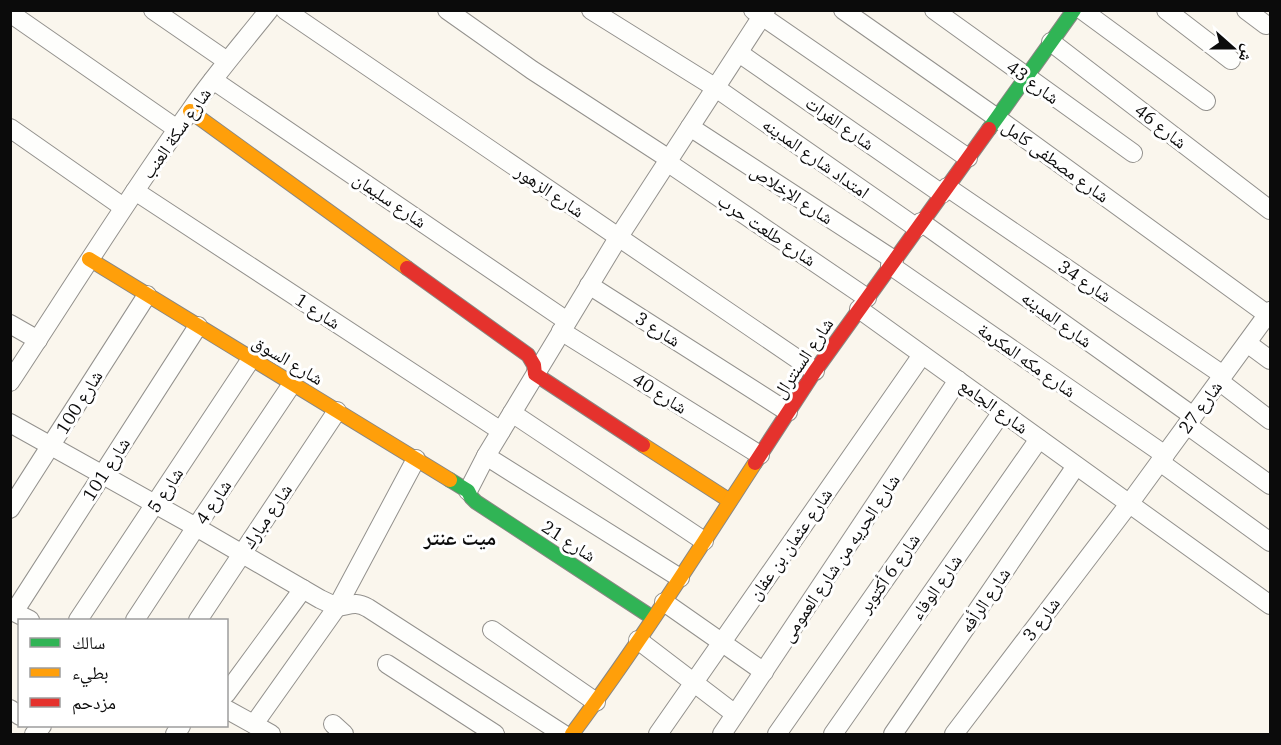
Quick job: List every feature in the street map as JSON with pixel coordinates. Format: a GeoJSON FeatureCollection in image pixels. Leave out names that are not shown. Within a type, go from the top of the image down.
{"type":"FeatureCollection","features":[{"type":"Feature","properties":{"kind":"street"},"geometry":{"type":"LineString","coordinates":[[153,10],[227,61]]}},
{"type":"Feature","properties":{"kind":"street","name":"شارع الزهور"},"geometry":{"type":"LineString","coordinates":[[285,10],[815,371]]}},
{"type":"Feature","properties":{"kind":"street","name":"شارع طلعت حرب"},"geometry":{"type":"LineString","coordinates":[[447,10],[532,70],[668,160],[863,303]]}},
{"type":"Feature","properties":{"kind":"street","name":"امتداد شارع المدينه"},"geometry":{"type":"LineString","coordinates":[[591,10],[716,88],[919,225]]}},
{"type":"Feature","properties":{"kind":"street","name":"شارع مصطفى كامل"},"geometry":{"type":"LineString","coordinates":[[843,10],[1269,313]]}},
{"type":"Feature","properties":{"kind":"street","name":"شارع 43"},"geometry":{"type":"LineString","coordinates":[[934,10],[1133,153]]}},
{"type":"Feature","properties":{"kind":"street","name":"شارع السنترال"},"geometry":{"type":"LineString","coordinates":[[572,735],[680,578],[815,371],[1074,10]]}},
{"type":"Feature","properties":{"kind":"street"},"geometry":{"type":"LineString","coordinates":[[1082,10],[1206,101]]}},
{"type":"Feature","properties":{"kind":"street"},"geometry":{"type":"LineString","coordinates":[[1166,10],[1231,60]]}},
{"type":"Feature","properties":{"kind":"street"},"geometry":{"type":"LineString","coordinates":[[1246,10],[1266,25]]}},
{"type":"Feature","properties":{"kind":"street","name":"شارع سكة العنب"},"geometry":{"type":"LineString","coordinates":[[10,382],[123,207],[263,12]]}},
{"type":"Feature","properties":{"kind":"street"},"geometry":{"type":"LineString","coordinates":[[468,491],[486,456],[589,285],[739,53],[761,12],[968,158]]}},
{"type":"Feature","properties":{"kind":"street"},"geometry":{"type":"LineString","coordinates":[[10,13],[177,129]]}},
{"type":"Feature","properties":{"kind":"street","name":"شارع 46"},"geometry":{"type":"LineString","coordinates":[[1051,42],[1270,210]]}},
{"type":"Feature","properties":{"kind":"street","name":"شارع الفرات"},"geometry":{"type":"LineString","coordinates":[[739,53],[944,190]]}},
{"type":"Feature","properties":{"kind":"street","name":"شارع سليمان"},"geometry":{"type":"LineString","coordinates":[[213,80],[564,326]]}},
{"type":"Feature","properties":{"kind":"street"},"geometry":{"type":"LineString","coordinates":[[190,111],[528,355],[534,365],[535,374]]}},
{"type":"Feature","properties":{"kind":"street","name":"شارع الإخلاص"},"geometry":{"type":"LineString","coordinates":[[690,127],[892,263]]}},
{"type":"Feature","properties":{"kind":"street"},"geometry":{"type":"LineString","coordinates":[[10,129],[123,207]]}},
{"type":"Feature","properties":{"kind":"street","name":"شارع 34"},"geometry":{"type":"LineString","coordinates":[[944,190],[1221,378],[1270,420]]}},
{"type":"Feature","properties":{"kind":"street","name":"شارع 1"},"geometry":{"type":"LineString","coordinates":[[135,191],[501,431]]}},
{"type":"Feature","properties":{"kind":"street","name":"شارع المدينه"},"geometry":{"type":"LineString","coordinates":[[919,225],[1190,421],[1270,485]]}},
{"type":"Feature","properties":{"kind":"street","name":"شارع السوق"},"geometry":{"type":"LineString","coordinates":[[89,259],[468,491]]}},
{"type":"Feature","properties":{"kind":"street","name":"شارع مكه المكرمة"},"geometry":{"type":"LineString","coordinates":[[892,263],[1162,458],[1270,542]]}},
{"type":"Feature","properties":{"kind":"street","name":"شارع 3"},"geometry":{"type":"LineString","coordinates":[[589,285],[788,412]]}},
{"type":"Feature","properties":{"kind":"street","name":"شارع 100"},"geometry":{"type":"LineString","coordinates":[[10,509],[147,295]]}},
{"type":"Feature","properties":{"kind":"street","name":"شارع الجامع"},"geometry":{"type":"LineString","coordinates":[[863,303],[922,355],[1270,605]]}},
{"type":"Feature","properties":{"kind":"street","name":"شارع 27"},"geometry":{"type":"LineString","coordinates":[[1129,504],[1269,313]]}},
{"type":"Feature","properties":{"kind":"street"},"geometry":{"type":"LineString","coordinates":[[10,324],[38,340]]}},
{"type":"Feature","properties":{"kind":"street","name":"شارع 101"},"geometry":{"type":"LineString","coordinates":[[18,614],[102,475],[198,326]]}},
{"type":"Feature","properties":{"kind":"street","name":"شارع 40"},"geometry":{"type":"LineString","coordinates":[[564,326],[760,455]]}},
{"type":"Feature","properties":{"kind":"street"},"geometry":{"type":"LineString","coordinates":[[1247,343],[1270,360]]}},
{"type":"Feature","properties":{"kind":"street","name":"شارع عثمان بن عفان"},"geometry":{"type":"LineString","coordinates":[[658,735],[922,355]]}},
{"type":"Feature","properties":{"kind":"street","name":"شارع 5"},"geometry":{"type":"LineString","coordinates":[[79,619],[251,359]]}},
{"type":"Feature","properties":{"kind":"street"},"geometry":{"type":"LineString","coordinates":[[535,374],[730,501]]}},
{"type":"Feature","properties":{"kind":"street","name":"شارع الحريه من شارع العمومى"},"geometry":{"type":"LineString","coordinates":[[722,735],[958,380]]}},
{"type":"Feature","properties":{"kind":"street","name":"شارع 4"},"geometry":{"type":"LineString","coordinates":[[136,619],[292,384]]}},
{"type":"Feature","properties":{"kind":"street","name":"شارع مبارك"},"geometry":{"type":"LineString","coordinates":[[199,619],[337,411]]}},
{"type":"Feature","properties":{"kind":"street","name":"شارع 6 أكتوبر"},"geometry":{"type":"LineString","coordinates":[[777,735],[1002,412]]}},
{"type":"Feature","properties":{"kind":"street"},"geometry":{"type":"LineString","coordinates":[[512,413],[704,541]]}},
{"type":"Feature","properties":{"kind":"street"},"geometry":{"type":"LineString","coordinates":[[10,423],[337,607],[359,603],[368,608],[563,735]]}},
{"type":"Feature","properties":{"kind":"street","name":"شارع الوفاء"},"geometry":{"type":"LineString","coordinates":[[833,735],[1039,439]]}},
{"type":"Feature","properties":{"kind":"street"},"geometry":{"type":"LineString","coordinates":[[486,456],[680,578]]}},
{"type":"Feature","properties":{"kind":"street"},"geometry":{"type":"LineString","coordinates":[[254,724],[337,607],[416,459]]}},
{"type":"Feature","properties":{"kind":"street","name":"شارع الرأفه"},"geometry":{"type":"LineString","coordinates":[[893,735],[1076,466]]}},
{"type":"Feature","properties":{"kind":"street","name":"شارع 21"},"geometry":{"type":"LineString","coordinates":[[468,491],[476,502],[653,618]]}},
{"type":"Feature","properties":{"kind":"street","name":"شارع 3"},"geometry":{"type":"LineString","coordinates":[[954,735],[1129,504]]}},
{"type":"Feature","properties":{"kind":"street"},"geometry":{"type":"LineString","coordinates":[[228,691],[303,589]]}},
{"type":"Feature","properties":{"kind":"street"},"geometry":{"type":"LineString","coordinates":[[663,602],[764,672]]}},
{"type":"Feature","properties":{"kind":"street"},"geometry":{"type":"LineString","coordinates":[[492,630],[596,702]]}},
{"type":"Feature","properties":{"kind":"street"},"geometry":{"type":"LineString","coordinates":[[638,640],[735,714]]}},
{"type":"Feature","properties":{"kind":"street"},"geometry":{"type":"LineString","coordinates":[[387,664],[495,735]]}},
{"type":"Feature","properties":{"kind":"street"},"geometry":{"type":"LineString","coordinates":[[228,710],[271,735]]}},
{"type":"Feature","properties":{"kind":"traffic: fast"},"geometry":{"type":"LineString","coordinates":[[989,129],[1074,10]]}},
{"type":"Feature","properties":{"kind":"traffic: fast"},"geometry":{"type":"LineString","coordinates":[[450,480],[468,491],[476,502],[653,618]]}},
{"type":"Feature","properties":{"kind":"traffic: slow"},"geometry":{"type":"LineString","coordinates":[[190,111],[407,268]]}},
{"type":"Feature","properties":{"kind":"traffic: slow"},"geometry":{"type":"LineString","coordinates":[[89,259],[450,480]]}},
{"type":"Feature","properties":{"kind":"traffic: slow"},"geometry":{"type":"LineString","coordinates":[[643,445],[730,501]]}},
{"type":"Feature","properties":{"kind":"traffic: slow"},"geometry":{"type":"LineString","coordinates":[[572,734],[643,634],[755,463]]}},
{"type":"Feature","properties":{"kind":"traffic: jam"},"geometry":{"type":"LineString","coordinates":[[755,463],[815,371],[989,129]]}},
{"type":"Feature","properties":{"kind":"traffic: jam"},"geometry":{"type":"LineString","coordinates":[[407,268],[528,355],[534,365],[535,374],[643,445]]}},
{"type":"Feature","properties":{"kind":"district","name":"ميت عنتر"},"geometry":{"type":"Point","coordinates":[460,537]}}]}
